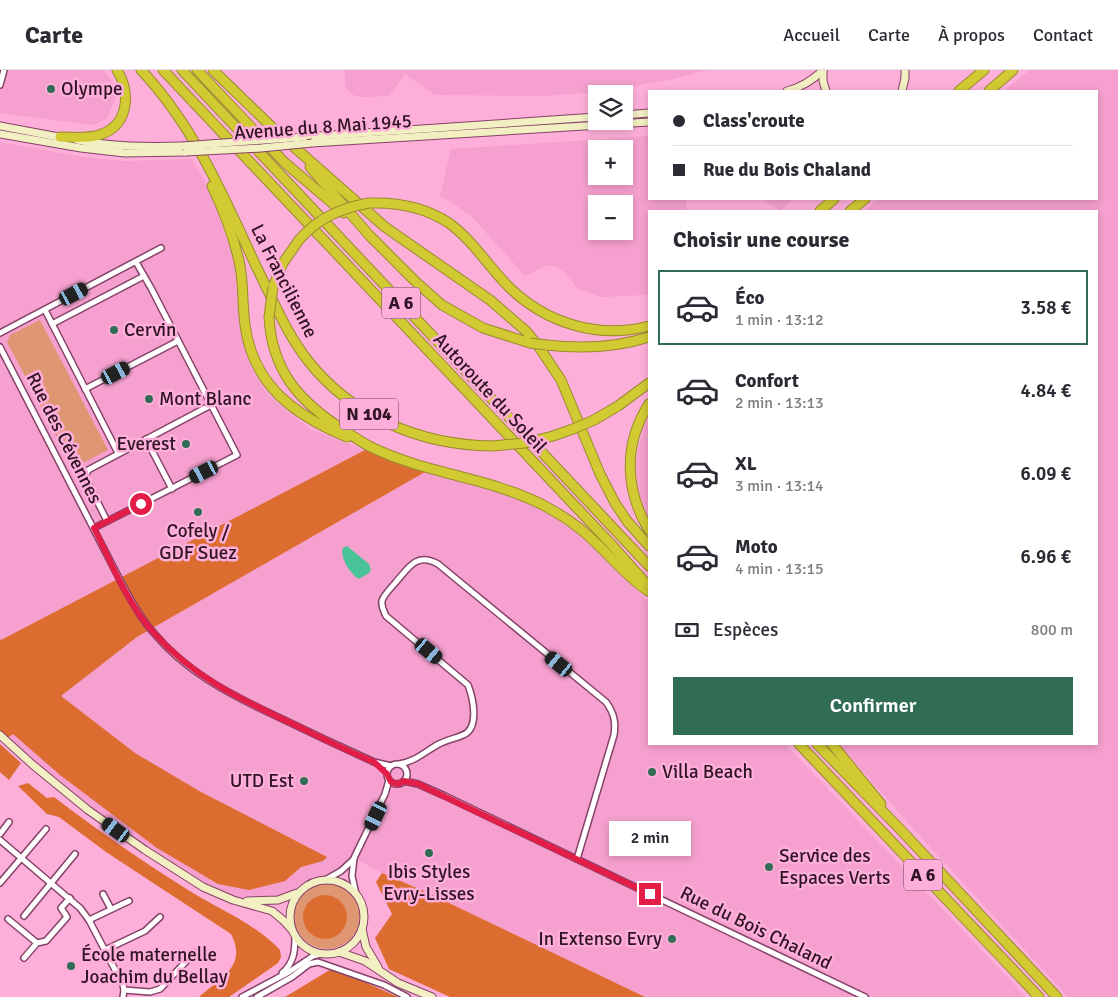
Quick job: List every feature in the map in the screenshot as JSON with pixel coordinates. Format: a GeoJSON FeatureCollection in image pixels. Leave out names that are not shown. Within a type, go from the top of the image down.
{"type":"FeatureCollection","features":[{"type":"Feature","properties":{"kind":"highway"},"geometry":{"type":"LineString","coordinates":[[60,137],[94,136],[106,132],[116,124],[124,112],[126,100],[125,86],[117,70]]}},
{"type":"Feature","properties":{"kind":"highway","name":"La Francilienne"},"geometry":{"type":"LineString","coordinates":[[141,70],[175,111],[204,158],[283,321],[299,349],[319,374],[358,406],[378,419],[402,430],[437,440],[492,446],[525,443],[553,436],[594,420],[618,406],[648,384]]}},
{"type":"Feature","properties":{"kind":"highway","name":"Autoroute du Soleil"},"geometry":{"type":"LineString","coordinates":[[163,70],[611,544],[648,586]]}},
{"type":"Feature","properties":{"kind":"highway","name":"Autoroute du Soleil"},"geometry":{"type":"LineString","coordinates":[[182,70],[648,565]]}},
{"type":"Feature","properties":{"kind":"highway"},"geometry":{"type":"LineString","coordinates":[[197,70],[284,162],[369,235],[415,281],[452,311],[488,330],[546,346],[598,347],[622,344],[648,337]]}},
{"type":"Feature","properties":{"kind":"highway"},"geometry":{"type":"LineString","coordinates":[[214,70],[276,131],[369,235]]}},
{"type":"Feature","properties":{"kind":"highway"},"geometry":{"type":"LineString","coordinates":[[990,90],[1013,70]]}},
{"type":"Feature","properties":{"kind":"highway"},"geometry":{"type":"LineString","coordinates":[[961,90],[982,71]]}},
{"type":"Feature","properties":{"kind":"highway"},"geometry":{"type":"LineString","coordinates":[[175,111],[213,188],[232,237],[241,272],[247,337],[254,358],[261,374],[282,399],[308,418],[328,429],[370,447],[412,462],[509,490],[544,506],[577,526],[634,581],[648,591]]}},
{"type":"Feature","properties":{"kind":"highway"},"geometry":{"type":"LineString","coordinates":[[276,131],[385,227],[490,300],[526,331],[539,346],[561,380],[600,474],[615,503],[648,545]]}},
{"type":"Feature","properties":{"kind":"highway"},"geometry":{"type":"LineString","coordinates":[[821,210],[833,200]]}},
{"type":"Feature","properties":{"kind":"highway"},"geometry":{"type":"LineString","coordinates":[[851,210],[863,200]]}},
{"type":"Feature","properties":{"kind":"highway"},"geometry":{"type":"LineString","coordinates":[[370,447],[322,415],[296,391],[283,373],[270,335],[270,300],[283,263],[310,228],[331,214],[369,203],[390,203],[415,207],[448,223],[466,238],[515,292],[534,308],[554,319],[582,328],[603,330],[629,330],[648,326]]}},
{"type":"Feature","properties":{"kind":"highway"},"geometry":{"type":"LineString","coordinates":[[648,406],[640,419],[634,436],[630,454],[630,470],[636,503],[648,528]]}},
{"type":"Feature","properties":{"kind":"highway","name":"A 6"},"geometry":{"type":"LineString","coordinates":[[800,745],[1039,997]]}},
{"type":"Feature","properties":{"kind":"highway","name":"A 6"},"geometry":{"type":"LineString","coordinates":[[818,745],[899,828],[1057,997]]}},
{"type":"Feature","properties":{"kind":"highway"},"geometry":{"type":"LineString","coordinates":[[833,745],[867,785],[899,828]]}},
{"type":"Feature","properties":{"kind":"main road"},"geometry":{"type":"LineString","coordinates":[[791,90],[813,80],[823,70]]}},
{"type":"Feature","properties":{"kind":"main road"},"geometry":{"type":"LineString","coordinates":[[823,70],[826,90]]}},
{"type":"Feature","properties":{"kind":"main road"},"geometry":{"type":"LineString","coordinates":[[902,90],[906,78],[905,70]]}},
{"type":"Feature","properties":{"kind":"main road"},"geometry":{"type":"LineString","coordinates":[[633,114],[648,113]]}},
{"type":"Feature","properties":{"kind":"main road","name":"Avenue du 8 Mai 1945"},"geometry":{"type":"LineString","coordinates":[[0,134],[80,148],[125,153],[304,137],[588,117]]}},
{"type":"Feature","properties":{"kind":"main road","name":"Avenue du 8 Mai 1945"},"geometry":{"type":"LineString","coordinates":[[0,126],[91,143],[184,149],[262,148],[648,122]]}},
{"type":"Feature","properties":{"kind":"main road"},"geometry":{"type":"LineString","coordinates":[[0,735],[88,810],[144,850],[203,888],[234,900],[272,911],[283,920],[295,937],[306,948],[321,954],[339,952],[356,940],[362,929],[363,908],[356,894],[342,883],[327,879],[312,882],[298,893],[284,899],[257,902],[234,900]]}},
{"type":"Feature","properties":{"kind":"main road"},"geometry":{"type":"LineString","coordinates":[[291,929],[289,912],[298,893]]}},
{"type":"Feature","properties":{"kind":"main road"},"geometry":{"type":"LineString","coordinates":[[362,929],[366,947],[382,973]]}},
{"type":"Feature","properties":{"kind":"main road"},"geometry":{"type":"LineString","coordinates":[[339,952],[365,961],[398,983],[432,997]]}},
{"type":"Feature","properties":{"kind":"street"},"geometry":{"type":"LineString","coordinates":[[0,85],[4,70]]}},
{"type":"Feature","properties":{"kind":"street"},"geometry":{"type":"LineString","coordinates":[[0,333],[161,248]]}},
{"type":"Feature","properties":{"kind":"street"},"geometry":{"type":"LineString","coordinates":[[94,528],[236,455],[136,262]]}},
{"type":"Feature","properties":{"kind":"street"},"geometry":{"type":"LineString","coordinates":[[52,324],[144,276]]}},
{"type":"Feature","properties":{"kind":"street"},"geometry":{"type":"LineString","coordinates":[[45,310],[118,453],[211,405]]}},
{"type":"Feature","properties":{"kind":"street"},"geometry":{"type":"LineString","coordinates":[[85,389],[178,340]]}},
{"type":"Feature","properties":{"kind":"street","name":"Rue des Cévennes"},"geometry":{"type":"LineString","coordinates":[[0,347],[114,569],[136,609],[153,632],[174,654],[199,675],[232,695],[374,762]]}},
{"type":"Feature","properties":{"kind":"street"},"geometry":{"type":"LineString","coordinates":[[146,439],[172,489]]}},
{"type":"Feature","properties":{"kind":"street","name":"Rue des Cévennes"},"geometry":{"type":"LineString","coordinates":[[107,521],[85,477],[86,472],[90,468],[118,453]]}},
{"type":"Feature","properties":{"kind":"street"},"geometry":{"type":"LineString","coordinates":[[374,762],[392,766],[412,761],[443,742],[464,735],[469,732],[473,725],[468,685],[386,616],[382,609],[382,602],[386,595],[410,565],[424,559],[438,564],[610,707],[615,718],[614,735],[577,859]]}},
{"type":"Feature","properties":{"kind":"street"},"geometry":{"type":"LineString","coordinates":[[385,794],[404,781],[412,761]]}},
{"type":"Feature","properties":{"kind":"street"},"geometry":{"type":"LineString","coordinates":[[327,879],[341,871],[354,858],[385,794],[389,780],[387,774],[374,762]]}},
{"type":"Feature","properties":{"kind":"street"},"geometry":{"type":"LineString","coordinates":[[399,764],[407,773]]}},
{"type":"Feature","properties":{"kind":"street"},"geometry":{"type":"LineString","coordinates":[[387,774],[392,766]]}},
{"type":"Feature","properties":{"kind":"street","name":"Rue du Bois Chaland"},"geometry":{"type":"LineString","coordinates":[[407,773],[418,784]]}},
{"type":"Feature","properties":{"kind":"street"},"geometry":{"type":"LineString","coordinates":[[389,780],[398,784]]}},
{"type":"Feature","properties":{"kind":"street","name":"Rue du Bois Chaland"},"geometry":{"type":"LineString","coordinates":[[404,781],[418,784],[865,997]]}},
{"type":"Feature","properties":{"kind":"street"},"geometry":{"type":"LineString","coordinates":[[0,834],[9,822]]}},
{"type":"Feature","properties":{"kind":"street"},"geometry":{"type":"LineString","coordinates":[[0,883],[46,828]]}},
{"type":"Feature","properties":{"kind":"street"},"geometry":{"type":"LineString","coordinates":[[0,840],[80,908],[89,920],[105,950],[124,990],[123,997]]}},
{"type":"Feature","properties":{"kind":"street"},"geometry":{"type":"LineString","coordinates":[[24,916],[75,854]]}},
{"type":"Feature","properties":{"kind":"street"},"geometry":{"type":"LineString","coordinates":[[354,858],[352,876],[356,894]]}},
{"type":"Feature","properties":{"kind":"street"},"geometry":{"type":"LineString","coordinates":[[103,894],[111,909]]}},
{"type":"Feature","properties":{"kind":"street"},"geometry":{"type":"LineString","coordinates":[[24,958],[37,943],[46,941],[67,917],[61,908],[70,898]]}},
{"type":"Feature","properties":{"kind":"street"},"geometry":{"type":"LineString","coordinates":[[89,920],[129,901]]}},
{"type":"Feature","properties":{"kind":"street"},"geometry":{"type":"LineString","coordinates":[[105,950],[145,932],[160,917]]}},
{"type":"Feature","properties":{"kind":"street"},"geometry":{"type":"LineString","coordinates":[[8,919],[37,943]]}},
{"type":"Feature","properties":{"kind":"street"},"geometry":{"type":"LineString","coordinates":[[144,920],[151,925]]}},
{"type":"Feature","properties":{"kind":"street"},"geometry":{"type":"LineString","coordinates":[[274,979],[287,969],[292,961],[295,953],[295,937]]}},
{"type":"Feature","properties":{"kind":"street"},"geometry":{"type":"LineString","coordinates":[[124,990],[155,992],[194,953]]}},
{"type":"Feature","properties":{"kind":"street"},"geometry":{"type":"LineString","coordinates":[[242,997],[289,972],[312,956],[321,954]]}},
{"type":"Feature","properties":{"kind":"street"},"geometry":{"type":"LineString","coordinates":[[257,997],[292,977],[309,964],[318,962],[384,985],[407,997]]}},
{"type":"Feature","properties":{"kind":"shaded area"},"geometry":{"type":"Polygon","coordinates":[[[0,70],[103,70],[111,80],[116,97],[107,118],[94,125],[0,113],[0,70]]]}},
{"type":"Feature","properties":{"kind":"shaded area"},"geometry":{"type":"Polygon","coordinates":[[[345,70],[706,70],[674,79],[633,87],[633,85],[588,85],[588,93],[544,96],[435,95],[405,74],[389,96],[360,97],[353,95],[347,90],[345,70]]]}},
{"type":"Feature","properties":{"kind":"shaded area"},"geometry":{"type":"Polygon","coordinates":[[[1030,70],[1118,70],[1118,997],[1068,997],[910,825],[840,745],[1098,745],[1098,210],[865,210],[878,200],[1098,200],[1098,90],[1005,90],[1030,70]]]}},
{"type":"Feature","properties":{"kind":"shaded area"},"geometry":{"type":"Polygon","coordinates":[[[648,136],[648,200],[686,200],[687,210],[648,210],[648,295],[601,297],[578,289],[564,272],[556,266],[546,266],[525,276],[472,217],[440,196],[451,149],[588,140],[588,185],[633,185],[633,140],[588,140],[648,136]]]}},
{"type":"Feature","properties":{"kind":"shaded area"},"geometry":{"type":"Polygon","coordinates":[[[0,142],[77,156],[122,161],[192,159],[210,189],[236,267],[240,327],[250,365],[258,379],[266,392],[283,408],[312,430],[365,450],[0,641],[0,142]]]}},
{"type":"Feature","properties":{"kind":"shaded area"},"geometry":{"type":"Polygon","coordinates":[[[764,200],[793,200],[781,210],[764,200]]]}},
{"type":"Feature","properties":{"kind":"shaded area"},"geometry":{"type":"Polygon","coordinates":[[[40,320],[108,450],[73,468],[7,342],[10,335],[40,320]]]}},
{"type":"Feature","properties":{"kind":"shaded area"},"geometry":{"type":"Polygon","coordinates":[[[648,420],[648,516],[638,491],[636,466],[639,444],[648,420]]]}},
{"type":"Feature","properties":{"kind":"shaded area"},"geometry":{"type":"Polygon","coordinates":[[[365,450],[425,472],[137,637],[61,696],[135,753],[201,792],[327,857],[323,861],[301,867],[285,881],[249,890],[218,884],[157,848],[60,775],[13,734],[6,739],[0,734],[0,639],[365,450]]]}},
{"type":"Feature","properties":{"kind":"shaded area"},"geometry":{"type":"Polygon","coordinates":[[[425,472],[502,494],[529,504],[570,528],[648,601],[648,745],[786,745],[1026,997],[645,997],[426,892],[382,873],[355,858],[327,878],[311,882],[297,892],[271,901],[234,899],[204,887],[88,809],[6,739],[137,637],[425,472]]]}},
{"type":"Feature","properties":{"kind":"shaded area"},"geometry":{"type":"Polygon","coordinates":[[[347,546],[369,564],[371,570],[369,573],[359,579],[349,570],[344,561],[342,552],[343,548],[347,546]]]}},
{"type":"Feature","properties":{"kind":"shaded area"},"geometry":{"type":"Polygon","coordinates":[[[0,744],[21,763],[9,780],[0,772],[0,744]]]}},
{"type":"Feature","properties":{"kind":"shaded area"},"geometry":{"type":"Polygon","coordinates":[[[28,783],[47,798],[54,797],[118,844],[168,877],[259,932],[280,950],[281,957],[278,963],[229,997],[199,997],[223,977],[234,963],[236,955],[235,945],[231,934],[106,852],[59,817],[47,814],[18,786],[28,783]]]}},
{"type":"Feature","properties":{"kind":"shaded area"},"geometry":{"type":"Polygon","coordinates":[[[382,873],[426,892],[645,997],[450,997],[389,969],[375,938],[392,914],[376,882],[382,873]]]}},
{"type":"Feature","properties":{"kind":"shaded area"},"geometry":{"type":"Polygon","coordinates":[[[327,883],[339,886],[350,893],[357,904],[360,916],[357,928],[350,939],[339,946],[327,949],[315,946],[304,939],[297,928],[294,916],[297,904],[304,893],[315,886],[327,883]]]}},
{"type":"Feature","properties":{"kind":"shaded area"},"geometry":{"type":"Polygon","coordinates":[[[329,895],[341,901],[346,908],[346,926],[341,933],[334,938],[321,939],[309,933],[304,926],[303,913],[309,901],[316,896],[329,895]]]}},
{"type":"Feature","properties":{"kind":"shaded area"},"geometry":{"type":"Polygon","coordinates":[[[333,968],[398,997],[285,997],[333,968]]]}},
{"type":"Feature","properties":{"kind":"place","name":"Olympe"},"geometry":{"type":"Point","coordinates":[51,89]}},
{"type":"Feature","properties":{"kind":"place","name":"Cervin"},"geometry":{"type":"Point","coordinates":[114,330]}},
{"type":"Feature","properties":{"kind":"place","name":"Mont Blanc"},"geometry":{"type":"Point","coordinates":[149,399]}},
{"type":"Feature","properties":{"kind":"place","name":"Everest"},"geometry":{"type":"Point","coordinates":[186,444]}},
{"type":"Feature","properties":{"kind":"place","name":"Cofely / GDF Suez"},"geometry":{"type":"Point","coordinates":[198,512]}},
{"type":"Feature","properties":{"kind":"place","name":"Villa Beach"},"geometry":{"type":"Point","coordinates":[652,772]}},
{"type":"Feature","properties":{"kind":"place","name":"UTD Est"},"geometry":{"type":"Point","coordinates":[304,781]}},
{"type":"Feature","properties":{"kind":"place","name":"Ibis Styles Evry-Lisses"},"geometry":{"type":"Point","coordinates":[429,853]}},
{"type":"Feature","properties":{"kind":"place","name":"Service des Espaces Verts"},"geometry":{"type":"Point","coordinates":[769,867]}},
{"type":"Feature","properties":{"kind":"place","name":"In Extenso Evry"},"geometry":{"type":"Point","coordinates":[672,939]}},
{"type":"Feature","properties":{"kind":"place","name":"École maternelle Joachim du Bellay"},"geometry":{"type":"Point","coordinates":[71,966]}},
{"type":"Feature","properties":{"kind":"route"},"geometry":{"type":"LineString","coordinates":[[141,504],[94,528],[136,609],[153,632],[174,654],[199,675],[232,695],[374,762],[387,774],[389,780],[394,784],[404,781],[418,784],[650,894]]}}]}
